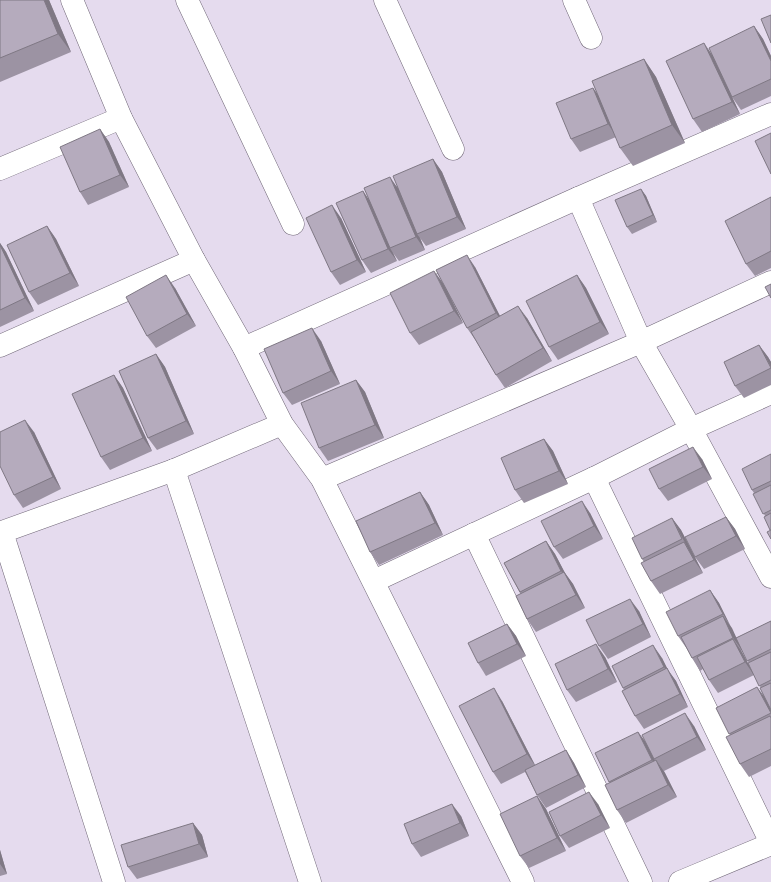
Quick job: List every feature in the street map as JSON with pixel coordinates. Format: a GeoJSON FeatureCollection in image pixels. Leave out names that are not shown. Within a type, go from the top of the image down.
{"type":"FeatureCollection","features":[{"type":"Feature","properties":{"kind":"street"},"geometry":{"type":"LineString","coordinates":[[72,0],[121,118],[194,260],[244,348],[282,424],[322,479],[523,882]]}},
{"type":"Feature","properties":{"kind":"street"},"geometry":{"type":"LineString","coordinates":[[187,0],[293,224]]}},
{"type":"Feature","properties":{"kind":"street"},"geometry":{"type":"LineString","coordinates":[[385,0],[453,149]]}},
{"type":"Feature","properties":{"kind":"street"},"geometry":{"type":"LineString","coordinates":[[574,0],[591,38]]}},
{"type":"Feature","properties":{"kind":"street"},"geometry":{"type":"LineString","coordinates":[[244,348],[578,198],[771,114]]}},
{"type":"Feature","properties":{"kind":"street"},"geometry":{"type":"LineString","coordinates":[[0,169],[121,118]]}},
{"type":"Feature","properties":{"kind":"street"},"geometry":{"type":"LineString","coordinates":[[578,198],[641,342],[691,429],[771,577]]}},
{"type":"Feature","properties":{"kind":"street"},"geometry":{"type":"LineString","coordinates":[[0,346],[194,260]]}},
{"type":"Feature","properties":{"kind":"street"},"geometry":{"type":"LineString","coordinates":[[322,479],[641,342],[771,282]]}},
{"type":"Feature","properties":{"kind":"street"},"geometry":{"type":"LineString","coordinates":[[374,581],[594,478],[691,429],[771,393]]}},
{"type":"Feature","properties":{"kind":"street"},"geometry":{"type":"LineString","coordinates":[[114,882],[2,532],[174,470],[282,424]]}},
{"type":"Feature","properties":{"kind":"street"},"geometry":{"type":"LineString","coordinates":[[174,470],[310,882]]}},
{"type":"Feature","properties":{"kind":"street"},"geometry":{"type":"LineString","coordinates":[[594,478],[771,843],[680,882]]}},
{"type":"Feature","properties":{"kind":"street"},"geometry":{"type":"LineString","coordinates":[[474,534],[641,882]]}},
{"type":"Feature","properties":{"kind":"building"},"geometry":{"type":"Polygon","coordinates":[[[0,0],[44,0],[58,34],[0,58],[0,0]]]}},
{"type":"Feature","properties":{"kind":"building"},"geometry":{"type":"Polygon","coordinates":[[[771,15],[771,43],[761,19],[771,15]]]}},
{"type":"Feature","properties":{"kind":"building"},"geometry":{"type":"Polygon","coordinates":[[[754,26],[771,61],[771,79],[732,97],[709,48],[754,26]]]}},
{"type":"Feature","properties":{"kind":"building"},"geometry":{"type":"Polygon","coordinates":[[[704,43],[732,102],[693,119],[666,61],[704,43]]]}},
{"type":"Feature","properties":{"kind":"building"},"geometry":{"type":"Polygon","coordinates":[[[644,59],[672,125],[620,148],[592,81],[644,59]]]}},
{"type":"Feature","properties":{"kind":"building"},"geometry":{"type":"Polygon","coordinates":[[[593,88],[608,124],[571,139],[556,103],[593,88]]]}},
{"type":"Feature","properties":{"kind":"building"},"geometry":{"type":"Polygon","coordinates":[[[100,129],[120,175],[80,192],[60,147],[100,129]]]}},
{"type":"Feature","properties":{"kind":"building"},"geometry":{"type":"Polygon","coordinates":[[[771,133],[771,174],[755,141],[771,133]]]}},
{"type":"Feature","properties":{"kind":"building"},"geometry":{"type":"Polygon","coordinates":[[[433,159],[457,217],[417,234],[393,176],[433,159]]]}},
{"type":"Feature","properties":{"kind":"building"},"geometry":{"type":"Polygon","coordinates":[[[390,177],[416,237],[390,248],[364,188],[390,177]]]}},
{"type":"Feature","properties":{"kind":"building"},"geometry":{"type":"Polygon","coordinates":[[[641,189],[653,215],[627,227],[615,200],[641,189]]]}},
{"type":"Feature","properties":{"kind":"building"},"geometry":{"type":"Polygon","coordinates":[[[363,191],[388,249],[362,260],[336,203],[363,191]]]}},
{"type":"Feature","properties":{"kind":"building"},"geometry":{"type":"Polygon","coordinates":[[[771,197],[771,251],[746,264],[725,221],[771,197]]]}},
{"type":"Feature","properties":{"kind":"building"},"geometry":{"type":"Polygon","coordinates":[[[332,205],[357,260],[331,272],[306,218],[332,205]]]}},
{"type":"Feature","properties":{"kind":"building"},"geometry":{"type":"Polygon","coordinates":[[[47,226],[70,273],[29,292],[7,245],[47,226]]]}},
{"type":"Feature","properties":{"kind":"building"},"geometry":{"type":"Polygon","coordinates":[[[0,245],[25,298],[0,310],[0,245]]]}},
{"type":"Feature","properties":{"kind":"building"},"geometry":{"type":"Polygon","coordinates":[[[467,255],[496,313],[467,328],[436,270],[467,255]]]}},
{"type":"Feature","properties":{"kind":"building"},"geometry":{"type":"Polygon","coordinates":[[[434,271],[454,311],[410,333],[390,293],[434,271]]]}},
{"type":"Feature","properties":{"kind":"building"},"geometry":{"type":"Polygon","coordinates":[[[166,275],[187,314],[147,336],[126,297],[166,275]]]}},
{"type":"Feature","properties":{"kind":"building"},"geometry":{"type":"Polygon","coordinates":[[[577,275],[600,322],[549,347],[526,301],[577,275]]]}},
{"type":"Feature","properties":{"kind":"building"},"geometry":{"type":"Polygon","coordinates":[[[771,284],[771,298],[765,287],[771,284]]]}},
{"type":"Feature","properties":{"kind":"building"},"geometry":{"type":"Polygon","coordinates":[[[518,306],[543,348],[496,375],[471,332],[518,306]]]}},
{"type":"Feature","properties":{"kind":"building"},"geometry":{"type":"Polygon","coordinates":[[[312,328],[331,371],[283,393],[264,349],[312,328]]]}},
{"type":"Feature","properties":{"kind":"building"},"geometry":{"type":"Polygon","coordinates":[[[759,345],[771,368],[735,386],[724,362],[759,345]]]}},
{"type":"Feature","properties":{"kind":"building"},"geometry":{"type":"Polygon","coordinates":[[[156,354],[186,421],[148,438],[119,371],[156,354]]]}},
{"type":"Feature","properties":{"kind":"building"},"geometry":{"type":"Polygon","coordinates":[[[114,375],[143,438],[101,457],[72,394],[114,375]]]}},
{"type":"Feature","properties":{"kind":"building"},"geometry":{"type":"Polygon","coordinates":[[[356,380],[375,425],[319,448],[301,403],[356,380]]]}},
{"type":"Feature","properties":{"kind":"building"},"geometry":{"type":"Polygon","coordinates":[[[25,420],[53,477],[14,495],[0,466],[0,432],[25,420]]]}},
{"type":"Feature","properties":{"kind":"building"},"geometry":{"type":"Polygon","coordinates":[[[544,439],[559,471],[515,490],[501,458],[544,439]]]}},
{"type":"Feature","properties":{"kind":"building"},"geometry":{"type":"Polygon","coordinates":[[[693,447],[703,467],[659,489],[649,469],[693,447]]]}},
{"type":"Feature","properties":{"kind":"building"},"geometry":{"type":"Polygon","coordinates":[[[771,454],[771,481],[752,490],[742,469],[771,454]]]}},
{"type":"Feature","properties":{"kind":"building"},"geometry":{"type":"Polygon","coordinates":[[[771,485],[771,510],[763,514],[753,494],[771,485]]]}},
{"type":"Feature","properties":{"kind":"building"},"geometry":{"type":"Polygon","coordinates":[[[420,492],[435,523],[370,552],[356,521],[420,492]]]}},
{"type":"Feature","properties":{"kind":"building"},"geometry":{"type":"Polygon","coordinates":[[[582,501],[594,526],[554,547],[541,521],[582,501]]]}},
{"type":"Feature","properties":{"kind":"building"},"geometry":{"type":"Polygon","coordinates":[[[771,513],[771,530],[770,530],[764,517],[771,513]]]}},
{"type":"Feature","properties":{"kind":"building"},"geometry":{"type":"Polygon","coordinates":[[[726,517],[736,536],[695,557],[685,537],[726,517]]]}},
{"type":"Feature","properties":{"kind":"building"},"geometry":{"type":"Polygon","coordinates":[[[672,518],[682,539],[642,559],[632,538],[672,518]]]}},
{"type":"Feature","properties":{"kind":"building"},"geometry":{"type":"Polygon","coordinates":[[[771,530],[771,539],[767,532],[771,530]]]}},
{"type":"Feature","properties":{"kind":"building"},"geometry":{"type":"Polygon","coordinates":[[[546,541],[561,571],[520,592],[504,563],[546,541]]]}},
{"type":"Feature","properties":{"kind":"building"},"geometry":{"type":"Polygon","coordinates":[[[684,542],[694,560],[651,581],[641,563],[684,542]]]}},
{"type":"Feature","properties":{"kind":"building"},"geometry":{"type":"Polygon","coordinates":[[[564,572],[576,595],[527,619],[516,596],[564,572]]]}},
{"type":"Feature","properties":{"kind":"building"},"geometry":{"type":"Polygon","coordinates":[[[710,590],[723,614],[678,636],[666,612],[710,590]]]}},
{"type":"Feature","properties":{"kind":"building"},"geometry":{"type":"Polygon","coordinates":[[[630,599],[643,624],[599,646],[586,620],[630,599]]]}},
{"type":"Feature","properties":{"kind":"building"},"geometry":{"type":"Polygon","coordinates":[[[723,616],[733,638],[692,658],[681,637],[723,616]]]}},
{"type":"Feature","properties":{"kind":"building"},"geometry":{"type":"Polygon","coordinates":[[[771,621],[771,649],[747,661],[736,638],[771,621]]]}},
{"type":"Feature","properties":{"kind":"building"},"geometry":{"type":"Polygon","coordinates":[[[507,624],[517,644],[478,663],[468,643],[507,624]]]}},
{"type":"Feature","properties":{"kind":"building"},"geometry":{"type":"Polygon","coordinates":[[[733,639],[745,662],[709,680],[697,657],[733,639]]]}},
{"type":"Feature","properties":{"kind":"building"},"geometry":{"type":"Polygon","coordinates":[[[596,644],[608,669],[567,690],[555,664],[596,644]]]}},
{"type":"Feature","properties":{"kind":"building"},"geometry":{"type":"Polygon","coordinates":[[[653,645],[664,667],[623,688],[612,666],[653,645]]]}},
{"type":"Feature","properties":{"kind":"building"},"geometry":{"type":"Polygon","coordinates":[[[771,652],[771,680],[759,686],[748,663],[771,652]]]}},
{"type":"Feature","properties":{"kind":"building"},"geometry":{"type":"Polygon","coordinates":[[[667,668],[680,694],[635,716],[622,691],[667,668]]]}},
{"type":"Feature","properties":{"kind":"building"},"geometry":{"type":"Polygon","coordinates":[[[771,683],[771,710],[760,688],[771,683]]]}},
{"type":"Feature","properties":{"kind":"building"},"geometry":{"type":"Polygon","coordinates":[[[757,687],[771,713],[729,734],[716,708],[757,687]]]}},
{"type":"Feature","properties":{"kind":"building"},"geometry":{"type":"Polygon","coordinates":[[[494,688],[527,754],[493,772],[459,706],[494,688]]]}},
{"type":"Feature","properties":{"kind":"building"},"geometry":{"type":"Polygon","coordinates":[[[685,713],[697,737],[654,759],[642,735],[685,713]]]}},
{"type":"Feature","properties":{"kind":"building"},"geometry":{"type":"Polygon","coordinates":[[[770,716],[771,749],[740,764],[726,737],[770,716]]]}},
{"type":"Feature","properties":{"kind":"building"},"geometry":{"type":"Polygon","coordinates":[[[638,732],[652,760],[609,782],[595,753],[638,732]]]}},
{"type":"Feature","properties":{"kind":"building"},"geometry":{"type":"Polygon","coordinates":[[[566,750],[578,775],[537,795],[525,770],[566,750]]]}},
{"type":"Feature","properties":{"kind":"building"},"geometry":{"type":"Polygon","coordinates":[[[656,760],[668,785],[617,810],[605,785],[656,760]]]}},
{"type":"Feature","properties":{"kind":"building"},"geometry":{"type":"Polygon","coordinates":[[[589,792],[601,815],[560,836],[549,812],[589,792]]]}},
{"type":"Feature","properties":{"kind":"building"},"geometry":{"type":"Polygon","coordinates":[[[537,796],[557,838],[520,856],[500,814],[537,796]]]}},
{"type":"Feature","properties":{"kind":"building"},"geometry":{"type":"Polygon","coordinates":[[[452,804],[460,823],[412,844],[404,824],[452,804]]]}},
{"type":"Feature","properties":{"kind":"building"},"geometry":{"type":"Polygon","coordinates":[[[193,823],[199,844],[128,867],[121,845],[193,823]]]}}]}
